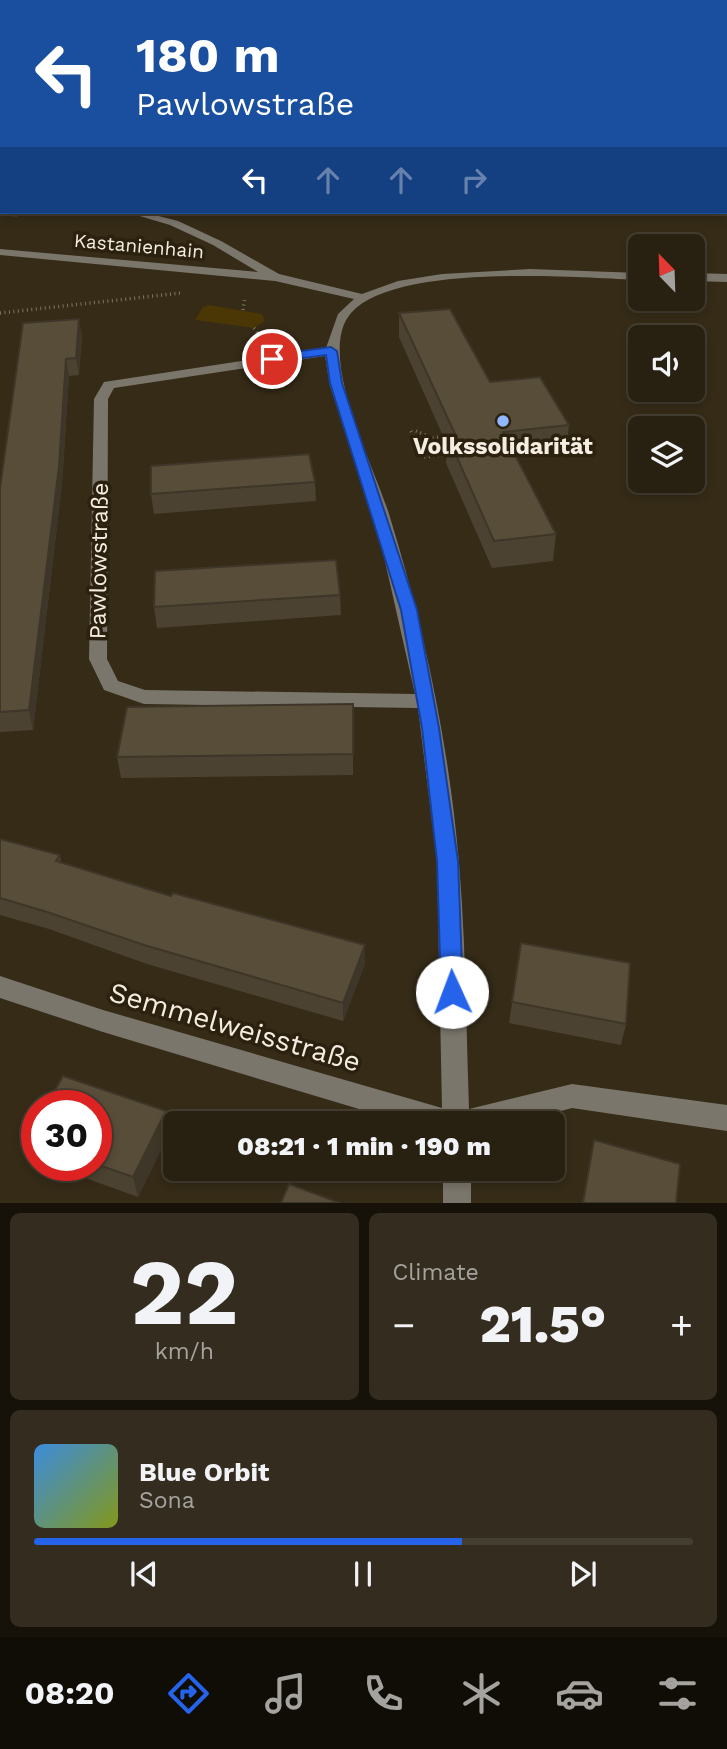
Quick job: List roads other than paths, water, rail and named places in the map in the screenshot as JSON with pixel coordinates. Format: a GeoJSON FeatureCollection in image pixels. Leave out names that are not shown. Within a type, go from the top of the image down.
{"type":"FeatureCollection","features":[{"type":"Feature","properties":{"kind":"street"},"geometry":{"type":"LineString","coordinates":[[139,214],[174,223],[275,277],[360,297]]}},
{"type":"Feature","properties":{"kind":"street","name":"Kastanienhain"},"geometry":{"type":"LineString","coordinates":[[0,252],[275,277]]}},
{"type":"Feature","properties":{"kind":"street"},"geometry":{"type":"LineString","coordinates":[[456,1111],[447,861],[427,701],[409,610],[382,515],[336,383],[331,351],[344,313],[360,297],[388,286],[424,278],[628,276]]}},
{"type":"Feature","properties":{"kind":"street"},"geometry":{"type":"LineString","coordinates":[[705,277],[727,278]]}},
{"type":"Feature","properties":{"kind":"street","name":"Pawlowstraße"},"geometry":{"type":"LineString","coordinates":[[331,351],[110,385],[101,399],[98,659],[111,685],[144,697],[427,701]]}},
{"type":"Feature","properties":{"kind":"street","name":"Semmelweisstraße"},"geometry":{"type":"LineString","coordinates":[[0,987],[103,1021],[411,1111]]}},
{"type":"Feature","properties":{"kind":"street"},"geometry":{"type":"LineString","coordinates":[[510,1111],[572,1096],[727,1118]]}},
{"type":"Feature","properties":{"kind":"street"},"geometry":{"type":"LineString","coordinates":[[457,1181],[457,1203]]}},
{"type":"Feature","properties":{"kind":"place","name":"Volkssolidarität"},"geometry":{"type":"Point","coordinates":[503,421]}}]}
